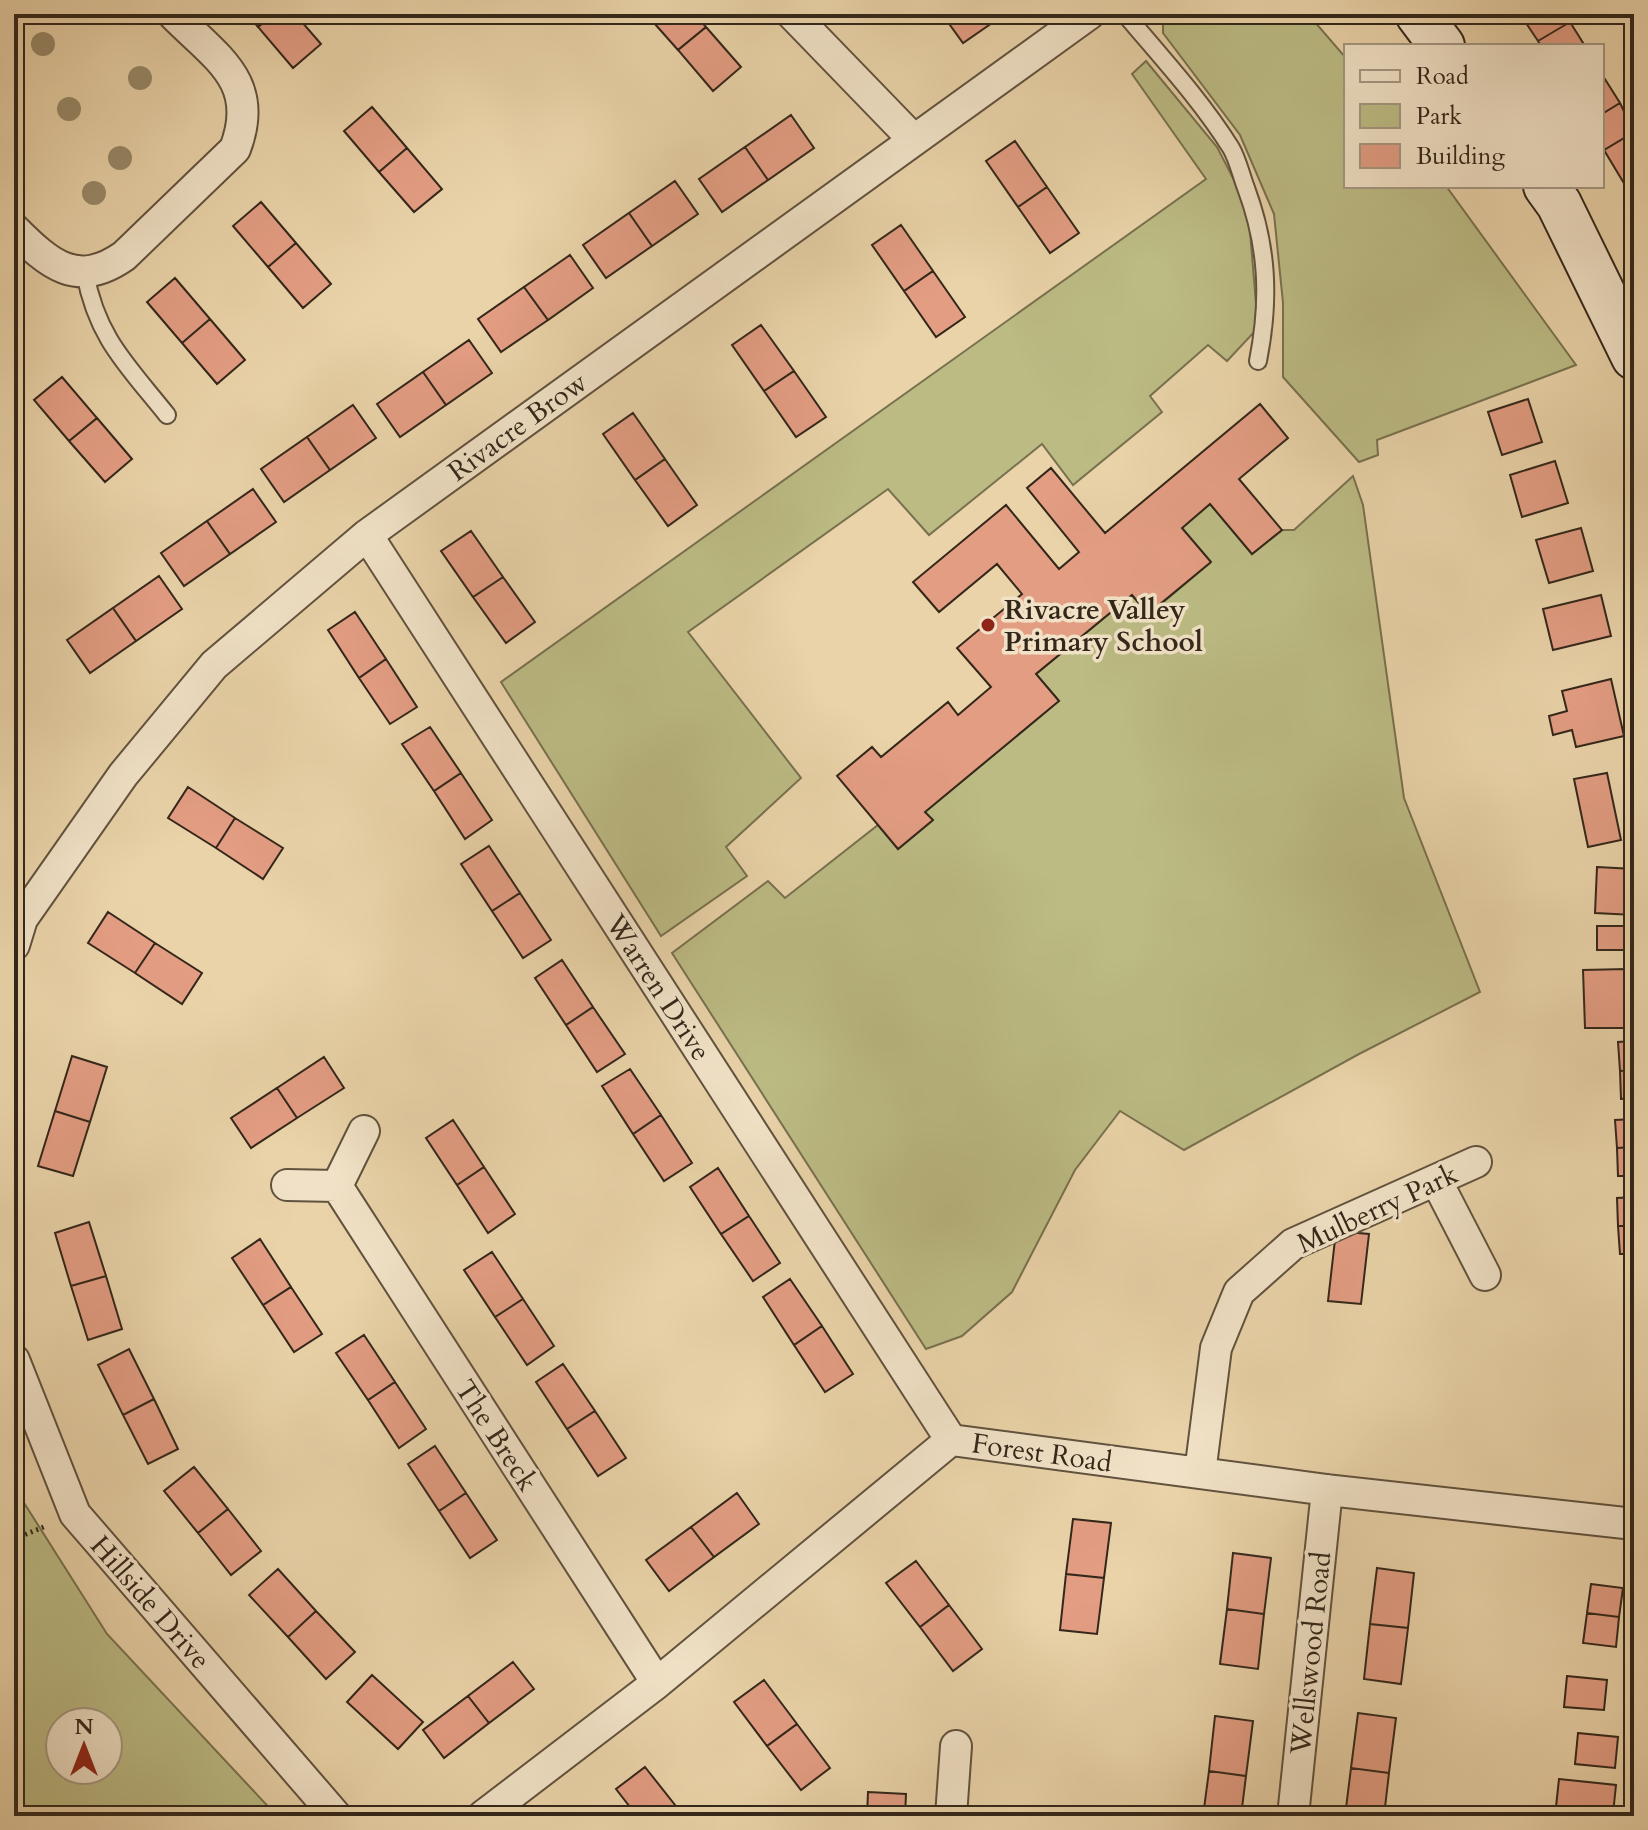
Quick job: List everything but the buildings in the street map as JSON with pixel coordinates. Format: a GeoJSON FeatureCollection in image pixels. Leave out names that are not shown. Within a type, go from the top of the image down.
{"type":"FeatureCollection","features":[{"type":"Feature","properties":{"kind":"main road"},"geometry":{"type":"LineString","coordinates":[[1418,14],[1440,44]]}},
{"type":"Feature","properties":{"kind":"main road"},"geometry":{"type":"LineString","coordinates":[[1547,188],[1559,204],[1634,357]]}},
{"type":"Feature","properties":{"kind":"street"},"geometry":{"type":"LineString","coordinates":[[14,229],[37,252],[64,269],[85,273],[105,270],[124,256],[235,149],[243,128],[241,86],[173,14]]}},
{"type":"Feature","properties":{"kind":"street"},"geometry":{"type":"LineString","coordinates":[[792,14],[913,139]]}},
{"type":"Feature","properties":{"kind":"street","name":"Rivacre Brow"},"geometry":{"type":"LineString","coordinates":[[17,928],[123,775],[214,665],[367,535],[1089,14]]}},
{"type":"Feature","properties":{"kind":"street","name":"Warren Drive"},"geometry":{"type":"LineString","coordinates":[[367,535],[951,1440]]}},
{"type":"Feature","properties":{"kind":"street"},"geometry":{"type":"LineString","coordinates":[[287,1185],[337,1186],[364,1131]]}},
{"type":"Feature","properties":{"kind":"street","name":"Mulberry Park"},"geometry":{"type":"LineString","coordinates":[[1200,1473],[1216,1348],[1239,1292],[1293,1244],[1476,1162]]}},
{"type":"Feature","properties":{"kind":"street"},"geometry":{"type":"LineString","coordinates":[[1436,1180],[1485,1275]]}},
{"type":"Feature","properties":{"kind":"street","name":"The Breck"},"geometry":{"type":"LineString","coordinates":[[337,1186],[657,1683]]}},
{"type":"Feature","properties":{"kind":"street","name":"Hillside Drive"},"geometry":{"type":"LineString","coordinates":[[14,1360],[75,1514],[336,1816]]}},
{"type":"Feature","properties":{"kind":"street","name":"Forest Road"},"geometry":{"type":"LineString","coordinates":[[483,1816],[657,1683],[951,1440],[1327,1490],[1634,1524]]}},
{"type":"Feature","properties":{"kind":"street","name":"Wellswood Road"},"geometry":{"type":"LineString","coordinates":[[1293,1816],[1327,1490]]}},
{"type":"Feature","properties":{"kind":"street"},"geometry":{"type":"LineString","coordinates":[[951,1816],[956,1746]]}},
{"type":"Feature","properties":{"kind":"lane"},"geometry":{"type":"LineString","coordinates":[[1125,14],[1193,95],[1233,151],[1258,222],[1267,275],[1266,320],[1258,361]]}},
{"type":"Feature","properties":{"kind":"lane"},"geometry":{"type":"LineString","coordinates":[[85,273],[92,309],[105,337],[167,415]]}},
{"type":"Feature","properties":{"kind":"green space"},"geometry":{"type":"Polygon","coordinates":[[[1163,14],[1308,14],[1344,56],[1344,188],[1447,188],[1576,365],[1377,440],[1378,455],[1359,462],[1283,377],[1283,303],[1274,214],[1240,135],[1163,33],[1163,14]]]}},
{"type":"Feature","properties":{"kind":"green space"},"geometry":{"type":"Polygon","coordinates":[[[1146,61],[1217,147],[1248,207],[1258,328],[1227,361],[1208,345],[1150,396],[1162,412],[1073,485],[1042,444],[929,535],[888,489],[688,632],[801,778],[726,847],[747,876],[661,936],[501,682],[1206,179],[1132,74],[1146,61]]]}},
{"type":"Feature","properties":{"kind":"green space"},"geometry":{"type":"Polygon","coordinates":[[[1353,476],[1363,505],[1404,798],[1480,992],[1184,1150],[1120,1111],[1075,1170],[1012,1292],[962,1336],[926,1349],[672,953],[768,881],[785,898],[878,825],[898,849],[932,821],[925,812],[1059,701],[1036,674],[1132,595],[1149,614],[1210,563],[1182,528],[1210,504],[1252,554],[1282,530],[1294,530],[1353,476]]]}},
{"type":"Feature","properties":{"kind":"green space"},"geometry":{"type":"Polygon","coordinates":[[[14,1487],[107,1634],[277,1816],[14,1816],[14,1487]]]}},
{"type":"Feature","properties":{"kind":"place","name":"Rivacre Valley Primary School"},"geometry":{"type":"Point","coordinates":[988,625]}}]}
